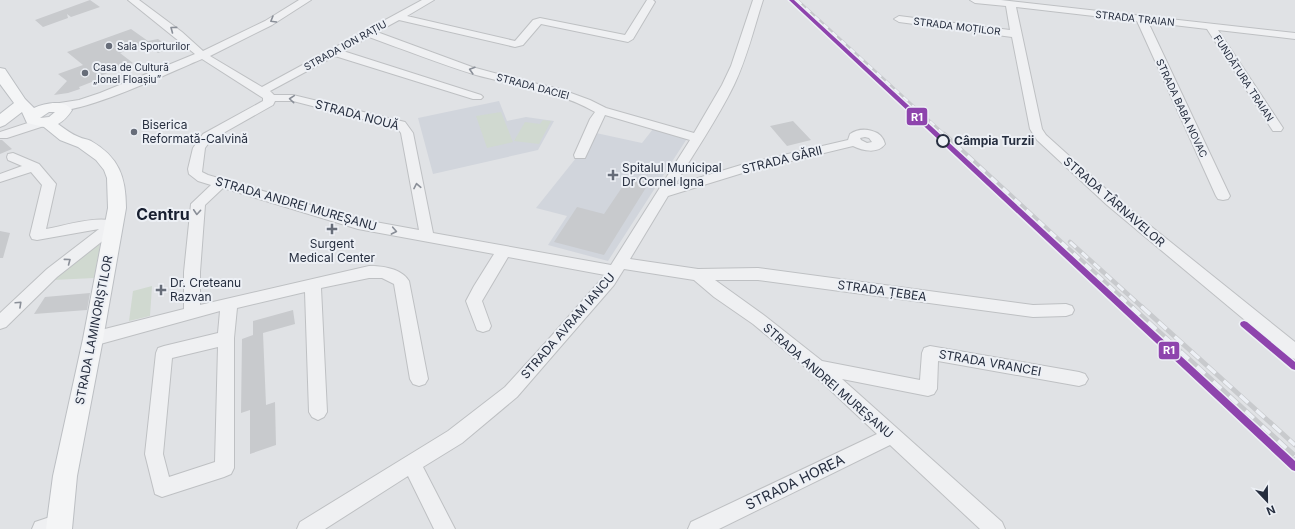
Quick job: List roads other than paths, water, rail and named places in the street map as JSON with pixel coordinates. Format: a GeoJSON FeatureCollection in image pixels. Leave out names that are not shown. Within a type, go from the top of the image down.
{"type":"FeatureCollection","features":[{"type":"Feature","properties":{"kind":"main road"},"geometry":{"type":"LineString","coordinates":[[0,72],[19,100],[27,108],[48,116]]}},
{"type":"Feature","properties":{"kind":"main road"},"geometry":{"type":"LineString","coordinates":[[19,100],[41,106],[48,116]]}},
{"type":"Feature","properties":{"kind":"main road"},"geometry":{"type":"LineString","coordinates":[[1,131],[19,100]]}},
{"type":"Feature","properties":{"kind":"main road","name":"STRADA LAMINORIȘTILOR"},"geometry":{"type":"LineString","coordinates":[[48,116],[72,140],[84,144],[111,166],[117,179],[118,190],[114,225],[93,339],[53,527]]}},
{"type":"Feature","properties":{"kind":"street"},"geometry":{"type":"LineString","coordinates":[[135,2],[149,0]]}},
{"type":"Feature","properties":{"kind":"street"},"geometry":{"type":"LineString","coordinates":[[1,131],[95,99],[202,55],[271,22],[306,0]]}},
{"type":"Feature","properties":{"kind":"street","name":"STRADA ION RAȚIU"},"geometry":{"type":"LineString","coordinates":[[266,94],[334,52],[429,0]]}},
{"type":"Feature","properties":{"kind":"street","name":"STRADA AVRAM IANCU"},"geometry":{"type":"LineString","coordinates":[[307,529],[455,437],[511,392],[609,281],[698,138],[728,85],[736,66],[758,0]]}},
{"type":"Feature","properties":{"kind":"street","name":"STRADA TRAIAN"},"geometry":{"type":"LineString","coordinates":[[975,0],[1295,36]]}},
{"type":"Feature","properties":{"kind":"street"},"geometry":{"type":"LineString","coordinates":[[135,2],[178,34],[202,55],[266,94]]}},
{"type":"Feature","properties":{"kind":"street"},"geometry":{"type":"LineString","coordinates":[[398,17],[515,44],[519,43],[537,22],[628,39],[650,2]]}},
{"type":"Feature","properties":{"kind":"street","name":"STRADA TÂRNAVELOR"},"geometry":{"type":"LineString","coordinates":[[1010,4],[1015,34],[1036,129],[1041,138],[1112,202],[1295,352]]}},
{"type":"Feature","properties":{"kind":"street","name":"STRADA MOȚILOR"},"geometry":{"type":"LineString","coordinates":[[899,19],[1015,34]]}},
{"type":"Feature","properties":{"kind":"street","name":"STRADA BABA NOVAC"},"geometry":{"type":"LineString","coordinates":[[1141,19],[1223,196]]}},
{"type":"Feature","properties":{"kind":"street","name":"FUNDĂTURA TRAIAN"},"geometry":{"type":"LineString","coordinates":[[1210,27],[1277,128]]}},
{"type":"Feature","properties":{"kind":"street","name":"STRADA DACIEI"},"geometry":{"type":"LineString","coordinates":[[369,33],[468,69],[514,82],[556,91],[586,102],[602,111],[698,138]]}},
{"type":"Feature","properties":{"kind":"street"},"geometry":{"type":"LineString","coordinates":[[334,52],[477,97]]}},
{"type":"Feature","properties":{"kind":"street","name":"STRADA ANDREI MUREȘANU"},"geometry":{"type":"LineString","coordinates":[[266,94],[268,102],[207,138],[199,148],[195,169],[196,174],[221,184],[358,224],[427,238],[504,251],[618,267],[698,275],[720,293],[759,320],[817,367],[891,436],[995,529]]}},
{"type":"Feature","properties":{"kind":"street","name":"STRADA NOUĂ"},"geometry":{"type":"LineString","coordinates":[[266,94],[293,98],[401,125],[407,133],[427,238]]}},
{"type":"Feature","properties":{"kind":"street"},"geometry":{"type":"LineString","coordinates":[[580,155],[596,119],[602,111]]}},
{"type":"Feature","properties":{"kind":"street","name":"STRADA GĂRII"},"geometry":{"type":"LineString","coordinates":[[663,193],[746,168],[855,142]]}},
{"type":"Feature","properties":{"kind":"street"},"geometry":{"type":"LineString","coordinates":[[13,157],[34,167],[49,184],[37,235],[100,224],[114,225]]}},
{"type":"Feature","properties":{"kind":"street"},"geometry":{"type":"LineString","coordinates":[[0,178],[34,167]]}},
{"type":"Feature","properties":{"kind":"street"},"geometry":{"type":"LineString","coordinates":[[192,313],[192,272],[198,204],[221,184]]}},
{"type":"Feature","properties":{"kind":"street"},"geometry":{"type":"LineString","coordinates":[[0,323],[52,273],[114,225]]}},
{"type":"Feature","properties":{"kind":"street"},"geometry":{"type":"LineString","coordinates":[[483,326],[474,301],[479,290],[504,251]]}},
{"type":"Feature","properties":{"kind":"street"},"geometry":{"type":"LineString","coordinates":[[93,339],[229,303],[369,272],[384,272],[401,281],[420,379]]}},
{"type":"Feature","properties":{"kind":"street","name":"STRADA ȚEBEA"},"geometry":{"type":"LineString","coordinates":[[698,275],[758,274],[1033,311],[1066,310]]}},
{"type":"Feature","properties":{"kind":"street"},"geometry":{"type":"LineString","coordinates":[[313,284],[318,412]]}},
{"type":"Feature","properties":{"kind":"street"},"geometry":{"type":"LineString","coordinates":[[226,338],[164,353],[154,454],[162,488],[224,468],[226,338],[229,303]]}},
{"type":"Feature","properties":{"kind":"street","name":"STRADA VRANCEI"},"geometry":{"type":"LineString","coordinates":[[817,367],[928,389],[930,353],[1079,379]]}},
{"type":"Feature","properties":{"kind":"street","name":"STRADA HOREA"},"geometry":{"type":"LineString","coordinates":[[698,529],[891,436]]}},
{"type":"Feature","properties":{"kind":"street"},"geometry":{"type":"LineString","coordinates":[[412,464],[445,529]]}},
{"type":"Feature","properties":{"kind":"railway"},"geometry":{"type":"LineString","coordinates":[[797,0],[945,135]]}},
{"type":"Feature","properties":{"kind":"railway"},"geometry":{"type":"LineString","coordinates":[[944,134],[1133,308]]}},
{"type":"Feature","properties":{"kind":"railway"},"geometry":{"type":"LineString","coordinates":[[1070,242],[1143,308]]}},
{"type":"Feature","properties":{"kind":"railway"},"geometry":{"type":"LineString","coordinates":[[1132,307],[1295,456]]}},
{"type":"Feature","properties":{"kind":"railway"},"geometry":{"type":"LineString","coordinates":[[1142,307],[1295,445]]}},
{"type":"Feature","properties":{"kind":"railway"},"geometry":{"type":"LineString","coordinates":[[1244,324],[1295,367]]}},
{"type":"Feature","properties":{"kind":"place","name":"Sala Sporturilor"},"geometry":{"type":"Point","coordinates":[109,46]}},
{"type":"Feature","properties":{"kind":"place","name":"Casa de Cultură „Ionel Floașiu”"},"geometry":{"type":"Point","coordinates":[85,73]}},
{"type":"Feature","properties":{"kind":"place","name":"Biserica Reformată-Calvină"},"geometry":{"type":"Point","coordinates":[134,132]}},
{"type":"Feature","properties":{"kind":"place","name":"Câmpia Turzii"},"geometry":{"type":"Point","coordinates":[943,141]}},
{"type":"Feature","properties":{"kind":"place","name":"Spitalul Municipal Dr Cornel Igna"},"geometry":{"type":"Point","coordinates":[613,175]}},
{"type":"Feature","properties":{"kind":"place","name":"Surgent Medical Center"},"geometry":{"type":"Point","coordinates":[332,229]}},
{"type":"Feature","properties":{"kind":"place","name":"Dr. Creteanu Razvan"},"geometry":{"type":"Point","coordinates":[161,290]}},
{"type":"Feature","properties":{"kind":"district","name":"Centru"},"geometry":{"type":"Point","coordinates":[163,214]}}]}
